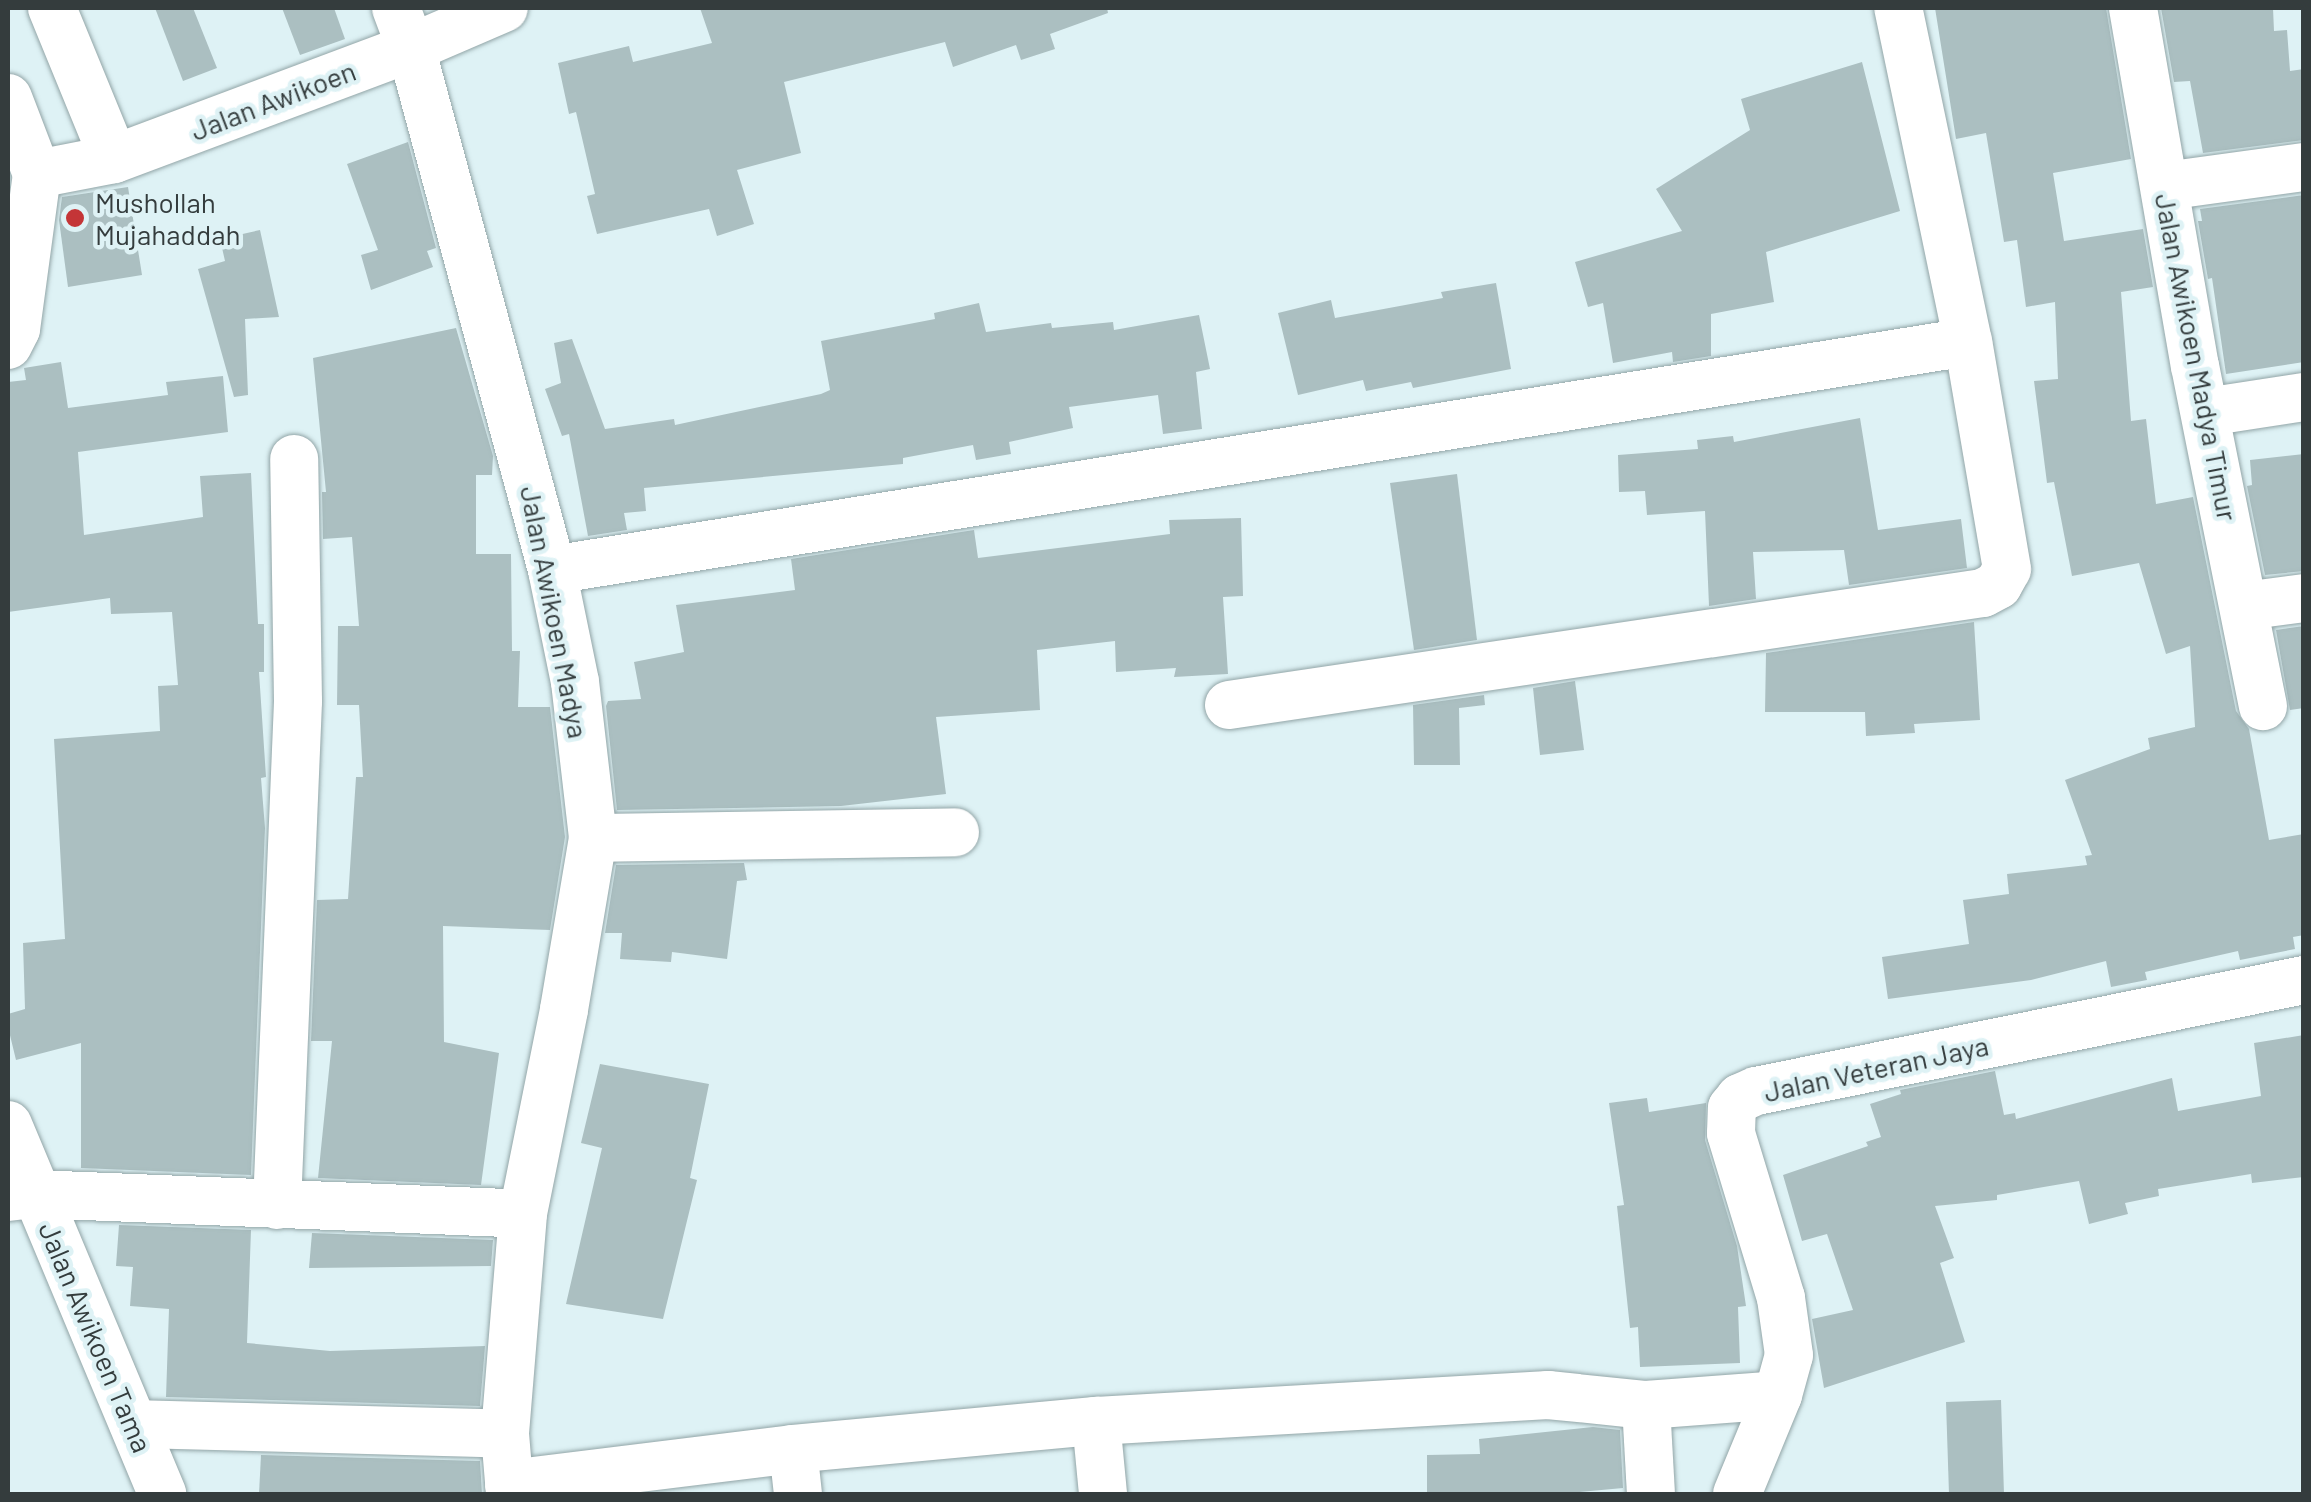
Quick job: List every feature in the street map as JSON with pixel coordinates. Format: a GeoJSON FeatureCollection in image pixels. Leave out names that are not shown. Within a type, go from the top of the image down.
{"type":"FeatureCollection","features":[{"type":"Feature","properties":{"kind":"street"},"geometry":{"type":"LineString","coordinates":[[52,8],[114,159]]}},
{"type":"Feature","properties":{"kind":"street","name":"Jalan Awikoen"},"geometry":{"type":"LineString","coordinates":[[37,174],[114,159],[403,28],[504,8]]}},
{"type":"Feature","properties":{"kind":"street"},"geometry":{"type":"LineString","coordinates":[[1229,705],[1990,590],[2007,569],[1968,342],[1898,8]]}},
{"type":"Feature","properties":{"kind":"street","name":"Jalan Awikoen Madya Timur"},"geometry":{"type":"LineString","coordinates":[[2133,8],[2263,706]]}},
{"type":"Feature","properties":{"kind":"street","name":"Jalan Awikoen Madya"},"geometry":{"type":"LineString","coordinates":[[403,28],[552,570],[575,682],[593,838],[523,1214],[505,1434],[510,1489]]}},
{"type":"Feature","properties":{"kind":"street"},"geometry":{"type":"LineString","coordinates":[[8,98],[37,174],[16,328],[8,345]]}},
{"type":"Feature","properties":{"kind":"street"},"geometry":{"type":"LineString","coordinates":[[2165,186],[2304,168]]}},
{"type":"Feature","properties":{"kind":"street"},"geometry":{"type":"LineString","coordinates":[[552,570],[1968,342]]}},
{"type":"Feature","properties":{"kind":"street"},"geometry":{"type":"LineString","coordinates":[[2206,412],[2304,397]]}},
{"type":"Feature","properties":{"kind":"street"},"geometry":{"type":"LineString","coordinates":[[277,1205],[298,701],[294,459]]}},
{"type":"Feature","properties":{"kind":"street"},"geometry":{"type":"LineString","coordinates":[[2244,606],[2304,598]]}},
{"type":"Feature","properties":{"kind":"street"},"geometry":{"type":"LineString","coordinates":[[593,838],[955,832]]}},
{"type":"Feature","properties":{"kind":"street","name":"Jalan Veteran Jaya"},"geometry":{"type":"LineString","coordinates":[[1736,1494],[1778,1395],[1789,1355],[1781,1298],[1731,1134],[1732,1108],[1740,1098],[1756,1091],[2304,980]]}},
{"type":"Feature","properties":{"kind":"street","name":"Jalan Awikoen Tama"},"geometry":{"type":"LineString","coordinates":[[8,1125],[21,1196],[135,1424],[162,1494]]}},
{"type":"Feature","properties":{"kind":"street"},"geometry":{"type":"LineString","coordinates":[[21,1196],[523,1214]]}},
{"type":"Feature","properties":{"kind":"street"},"geometry":{"type":"LineString","coordinates":[[510,1489],[796,1472],[1096,1421],[1548,1395],[1646,1405],[1778,1395]]}},
{"type":"Feature","properties":{"kind":"street"},"geometry":{"type":"LineString","coordinates":[[1646,1405],[1651,1494]]}},
{"type":"Feature","properties":{"kind":"street"},"geometry":{"type":"LineString","coordinates":[[1096,1421],[1103,1494]]}},
{"type":"Feature","properties":{"kind":"street"},"geometry":{"type":"LineString","coordinates":[[135,1424],[505,1434]]}},
{"type":"Feature","properties":{"kind":"building"},"geometry":{"type":"Polygon","coordinates":[[[155,8],[193,8],[217,68],[183,81],[155,8]]]}},
{"type":"Feature","properties":{"kind":"building"},"geometry":{"type":"Polygon","coordinates":[[[282,8],[334,8],[345,39],[300,55],[282,8]]]}},
{"type":"Feature","properties":{"kind":"building"},"geometry":{"type":"Polygon","coordinates":[[[700,8],[1107,8],[1108,13],[1050,34],[1055,49],[1021,60],[1016,45],[953,67],[945,42],[784,82],[801,153],[737,170],[754,224],[717,236],[709,209],[597,234],[587,196],[595,194],[576,112],[569,114],[558,63],[629,46],[633,62],[712,43],[700,8]]]}},
{"type":"Feature","properties":{"kind":"building"},"geometry":{"type":"Polygon","coordinates":[[[1935,8],[2106,8],[2131,159],[2053,173],[2064,241],[2143,229],[2153,287],[2121,292],[2131,421],[2146,419],[2156,504],[2193,497],[2236,711],[2249,729],[2269,840],[2304,834],[2304,935],[2293,937],[2295,949],[2240,960],[2238,951],[2145,972],[2147,980],[2111,987],[2106,961],[2031,980],[1888,999],[1882,957],[1969,944],[1963,900],[2009,894],[2007,874],[2087,865],[2085,856],[2092,855],[2065,780],[2150,749],[2148,738],[2195,727],[2190,646],[2166,654],[2139,563],[2072,576],[2054,482],[2047,483],[2034,381],[2058,379],[2055,302],[2026,307],[2017,240],[2004,242],[1986,133],[1956,139],[1935,8]]]}},
{"type":"Feature","properties":{"kind":"building"},"geometry":{"type":"Polygon","coordinates":[[[2161,8],[2273,8],[2274,31],[2287,30],[2290,71],[2304,69],[2304,140],[2203,153],[2190,81],[2174,82],[2161,8]]]}},
{"type":"Feature","properties":{"kind":"building"},"geometry":{"type":"Polygon","coordinates":[[[1862,62],[1900,211],[1766,252],[1774,302],[1711,314],[1711,356],[1673,362],[1672,352],[1613,363],[1603,303],[1588,307],[1575,262],[1682,231],[1656,189],[1750,130],[1741,99],[1862,62]]]}},
{"type":"Feature","properties":{"kind":"building"},"geometry":{"type":"Polygon","coordinates":[[[408,142],[436,248],[427,251],[433,267],[371,290],[361,255],[378,250],[347,164],[408,142]]]}},
{"type":"Feature","properties":{"kind":"building"},"geometry":{"type":"Polygon","coordinates":[[[128,187],[142,275],[68,287],[59,220],[62,197],[128,187]]]}},
{"type":"Feature","properties":{"kind":"building"},"geometry":{"type":"Polygon","coordinates":[[[2304,195],[2304,362],[2226,374],[2212,278],[2208,279],[2198,221],[2202,221],[2200,209],[2304,195]]]}},
{"type":"Feature","properties":{"kind":"building"},"geometry":{"type":"Polygon","coordinates":[[[260,230],[279,317],[245,319],[248,395],[234,397],[198,269],[225,261],[220,239],[260,230]]]}},
{"type":"Feature","properties":{"kind":"building"},"geometry":{"type":"Polygon","coordinates":[[[1496,283],[1511,369],[1413,388],[1411,382],[1366,391],[1363,380],[1298,395],[1278,313],[1331,300],[1335,318],[1443,298],[1441,292],[1496,283]]]}},
{"type":"Feature","properties":{"kind":"building"},"geometry":{"type":"Polygon","coordinates":[[[979,303],[986,332],[1051,323],[1052,328],[1113,322],[1114,330],[1199,315],[1210,369],[1196,372],[1202,429],[1163,434],[1158,395],[1069,407],[1073,428],[1009,442],[1011,454],[976,460],[973,445],[903,458],[903,464],[644,488],[646,511],[624,513],[627,530],[588,536],[569,434],[562,436],[545,389],[561,383],[554,343],[572,339],[605,429],[674,419],[675,425],[821,394],[830,390],[821,341],[935,319],[934,313],[979,303]]]}},
{"type":"Feature","properties":{"kind":"building"},"geometry":{"type":"Polygon","coordinates":[[[456,328],[493,456],[492,475],[476,475],[476,554],[511,554],[512,651],[520,651],[518,707],[550,707],[565,837],[550,930],[443,926],[444,1042],[499,1053],[481,1185],[318,1178],[332,1041],[311,1041],[317,900],[348,899],[356,777],[363,777],[359,705],[337,705],[338,626],[359,626],[352,537],[323,539],[322,492],[326,492],[313,358],[456,328]]]}},
{"type":"Feature","properties":{"kind":"building"},"geometry":{"type":"Polygon","coordinates":[[[61,362],[68,408],[168,395],[166,382],[223,376],[228,432],[78,452],[84,535],[203,517],[200,476],[251,473],[258,624],[264,624],[264,672],[259,672],[266,777],[261,778],[265,828],[251,1175],[81,1168],[81,1043],[16,1060],[8,1027],[8,1014],[25,1009],[23,943],[65,939],[54,739],[160,731],[158,686],[178,685],[172,612],[111,614],[110,598],[8,612],[8,382],[26,380],[24,368],[61,362]]]}},
{"type":"Feature","properties":{"kind":"building"},"geometry":{"type":"Polygon","coordinates":[[[1860,418],[1878,530],[1961,519],[1967,568],[1849,585],[1844,550],[1753,552],[1756,599],[1709,606],[1705,511],[1647,515],[1645,491],[1619,492],[1618,455],[1698,449],[1697,440],[1733,436],[1734,442],[1860,418]]]}},
{"type":"Feature","properties":{"kind":"building"},"geometry":{"type":"Polygon","coordinates":[[[2304,454],[2304,571],[2265,575],[2247,486],[2252,485],[2250,460],[2304,454]]]}},
{"type":"Feature","properties":{"kind":"building"},"geometry":{"type":"Polygon","coordinates":[[[1457,474],[1477,640],[1414,650],[1390,483],[1457,474]]]}},
{"type":"Feature","properties":{"kind":"building"},"geometry":{"type":"Polygon","coordinates":[[[1241,518],[1243,596],[1223,597],[1228,674],[1174,677],[1176,668],[1116,672],[1115,641],[1037,650],[1040,710],[936,717],[946,794],[841,806],[617,810],[606,706],[608,701],[641,699],[634,662],[684,652],[676,605],[795,590],[791,559],[961,532],[974,530],[978,558],[1170,534],[1169,520],[1241,518]]]}},
{"type":"Feature","properties":{"kind":"building"},"geometry":{"type":"Polygon","coordinates":[[[1974,622],[1980,720],[1914,724],[1915,733],[1866,736],[1865,712],[1765,712],[1766,653],[1974,622]]]}},
{"type":"Feature","properties":{"kind":"building"},"geometry":{"type":"Polygon","coordinates":[[[2304,626],[2304,708],[2290,710],[2276,630],[2304,626]]]}},
{"type":"Feature","properties":{"kind":"building"},"geometry":{"type":"Polygon","coordinates":[[[1575,681],[1584,750],[1540,755],[1533,688],[1575,681]]]}},
{"type":"Feature","properties":{"kind":"building"},"geometry":{"type":"Polygon","coordinates":[[[1484,695],[1485,705],[1459,708],[1460,765],[1414,765],[1413,705],[1484,695]]]}},
{"type":"Feature","properties":{"kind":"building"},"geometry":{"type":"Polygon","coordinates":[[[744,863],[747,880],[737,881],[727,959],[672,952],[671,962],[620,959],[622,933],[605,933],[616,865],[744,863]]]}},
{"type":"Feature","properties":{"kind":"building"},"geometry":{"type":"Polygon","coordinates":[[[2304,1035],[2304,1177],[2252,1183],[2251,1174],[2158,1189],[2159,1196],[2125,1203],[2128,1214],[2089,1224],[2079,1181],[1997,1195],[1997,1200],[1935,1206],[1954,1258],[1940,1263],[1965,1342],[1824,1388],[1812,1319],[1853,1310],[1827,1234],[1802,1241],[1783,1175],[1868,1146],[1866,1142],[1881,1137],[1870,1104],[1901,1094],[1900,1090],[1995,1071],[2004,1115],[2015,1113],[2016,1119],[2172,1078],[2178,1111],[2261,1096],[2254,1043],[2304,1035]]]}},
{"type":"Feature","properties":{"kind":"building"},"geometry":{"type":"Polygon","coordinates":[[[600,1064],[709,1084],[690,1178],[697,1180],[663,1319],[566,1304],[602,1148],[581,1143],[600,1064]]]}},
{"type":"Feature","properties":{"kind":"building"},"geometry":{"type":"Polygon","coordinates":[[[1647,1098],[1649,1112],[1706,1103],[1705,1140],[1737,1246],[1746,1306],[1738,1307],[1740,1363],[1640,1367],[1638,1327],[1630,1328],[1617,1206],[1624,1205],[1609,1103],[1647,1098]]]}},
{"type":"Feature","properties":{"kind":"building"},"geometry":{"type":"Polygon","coordinates":[[[119,1225],[251,1230],[247,1343],[330,1351],[485,1346],[480,1406],[166,1397],[169,1309],[130,1306],[133,1267],[116,1266],[119,1225]]]}},
{"type":"Feature","properties":{"kind":"building"},"geometry":{"type":"Polygon","coordinates":[[[312,1233],[493,1240],[491,1266],[309,1268],[312,1233]]]}},
{"type":"Feature","properties":{"kind":"building"},"geometry":{"type":"Polygon","coordinates":[[[2001,1400],[2004,1494],[1949,1494],[1946,1402],[2001,1400]]]}},
{"type":"Feature","properties":{"kind":"building"},"geometry":{"type":"Polygon","coordinates":[[[1593,1427],[1620,1430],[1623,1488],[1558,1494],[1427,1494],[1427,1455],[1480,1454],[1479,1439],[1593,1427]]]}},
{"type":"Feature","properties":{"kind":"building"},"geometry":{"type":"Polygon","coordinates":[[[261,1455],[480,1461],[482,1494],[259,1494],[261,1455]]]}},
{"type":"Feature","properties":{"kind":"place","name":"Mushollah Mujahaddah"},"geometry":{"type":"Point","coordinates":[75,218]}}]}
